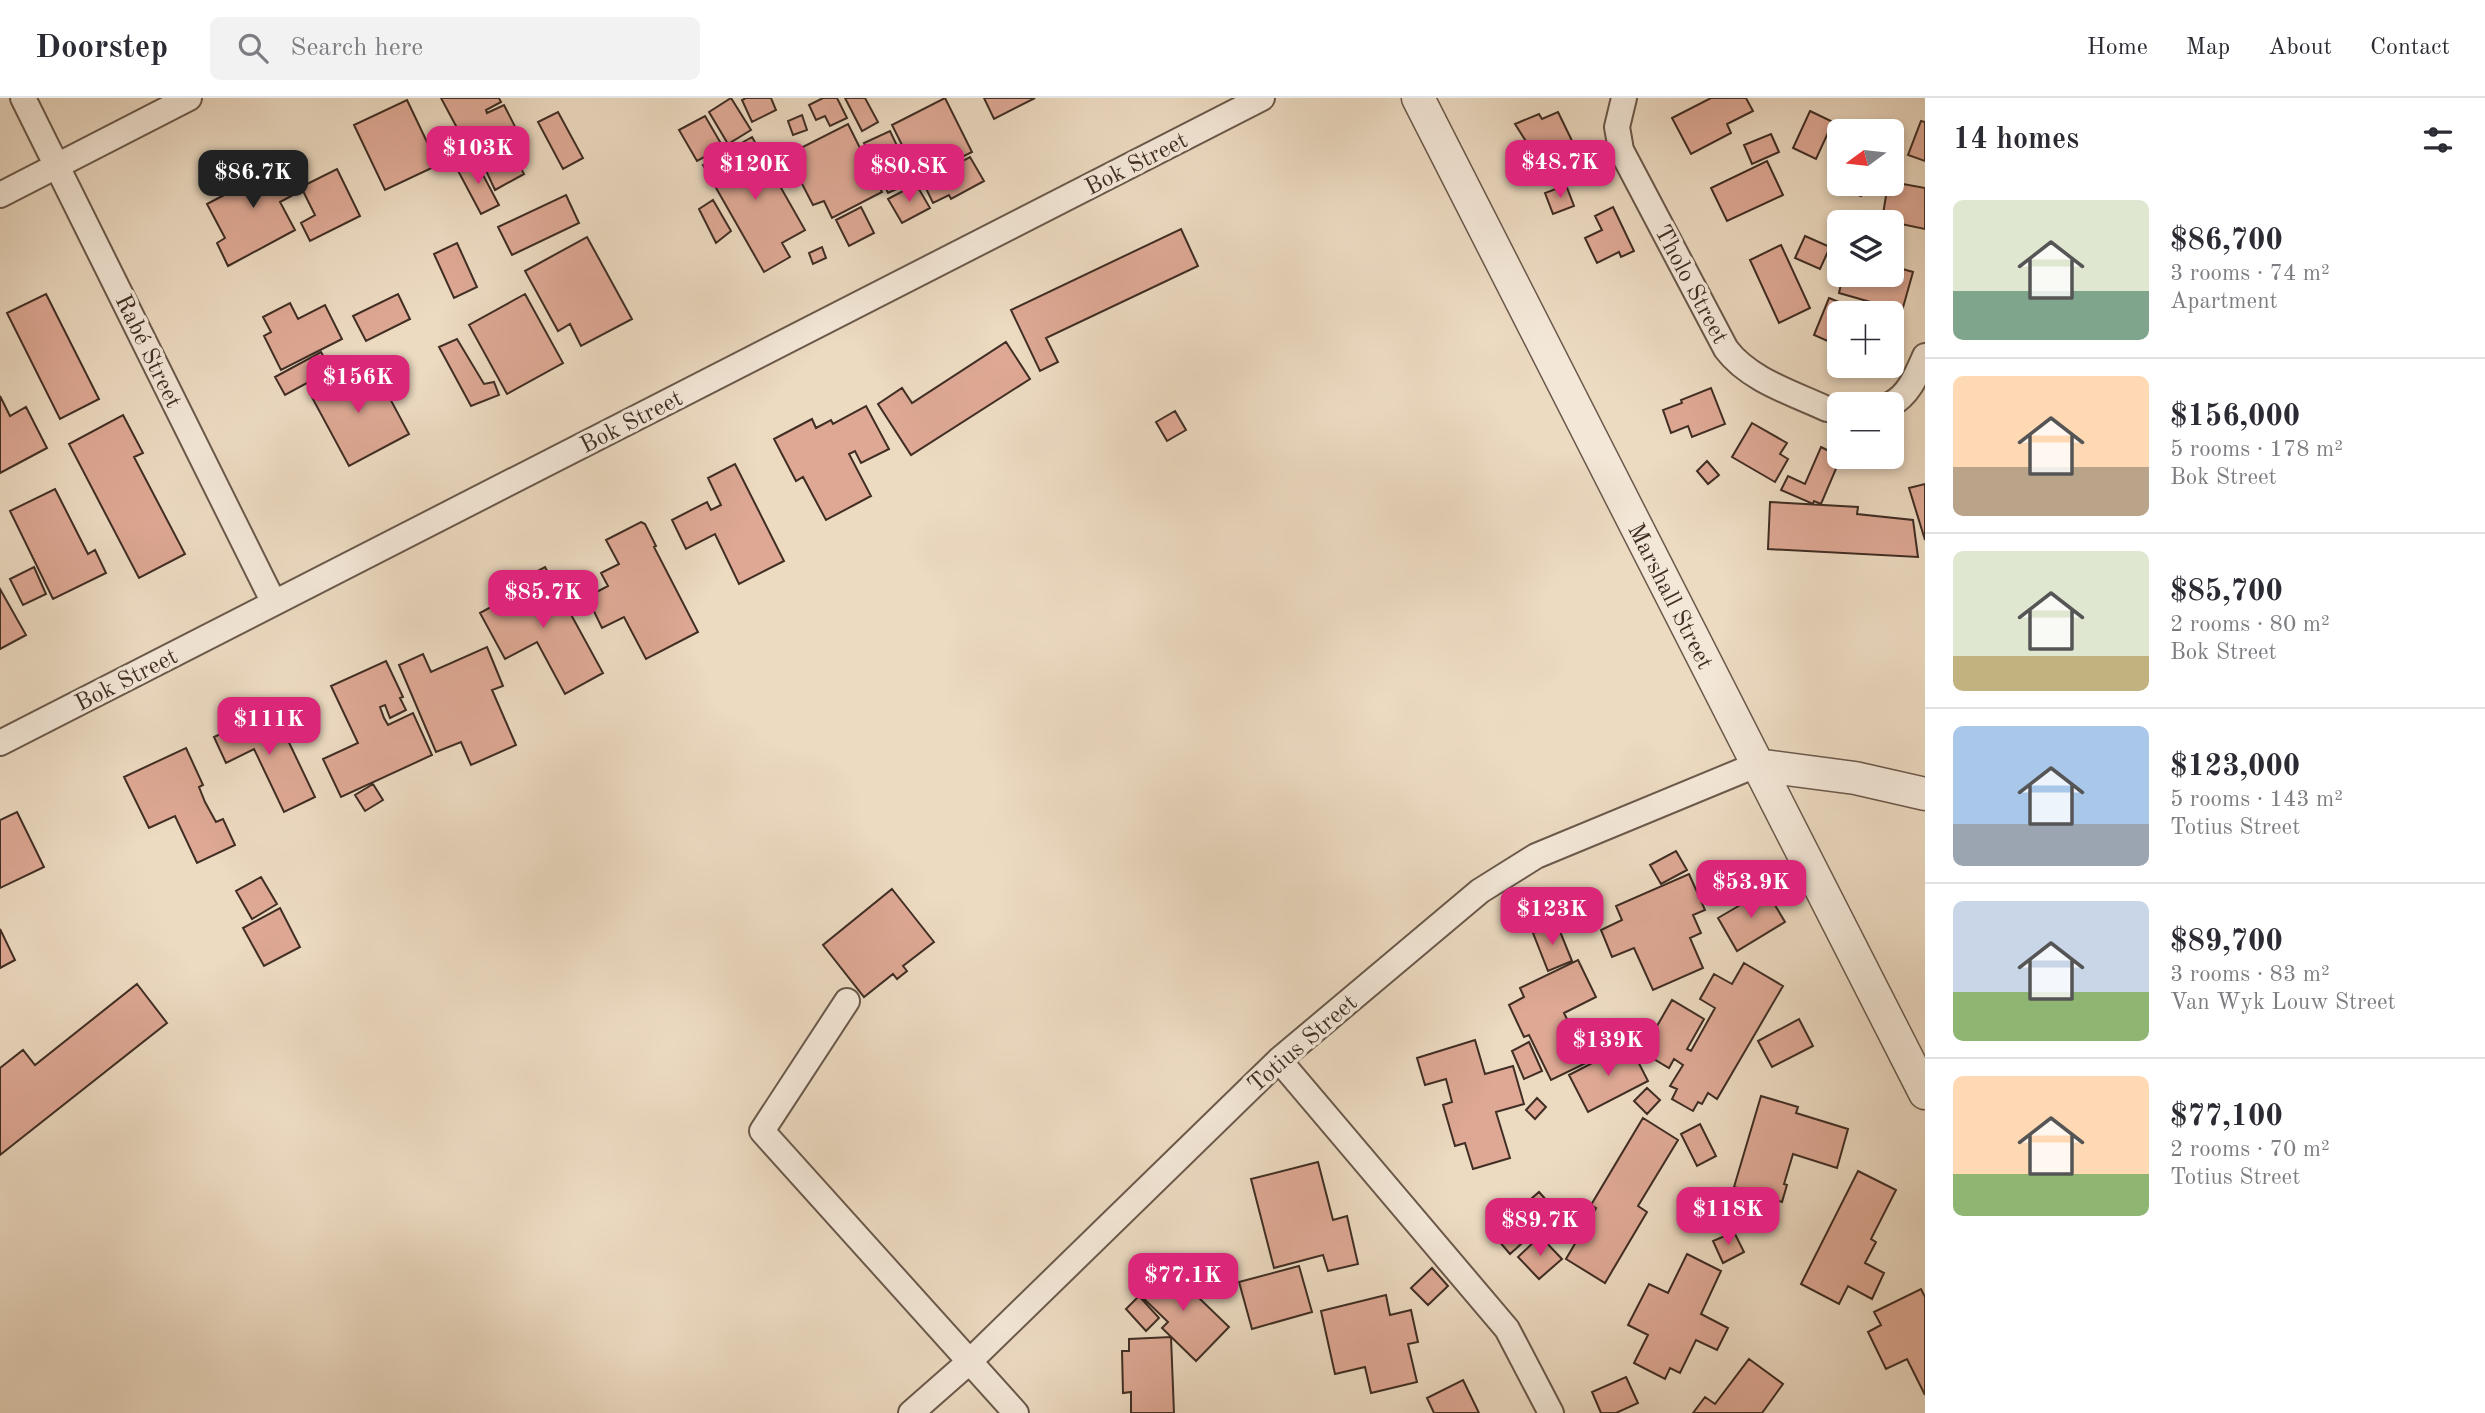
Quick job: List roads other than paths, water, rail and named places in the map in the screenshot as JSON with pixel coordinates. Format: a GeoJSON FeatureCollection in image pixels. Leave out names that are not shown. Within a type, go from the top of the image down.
{"type":"FeatureCollection","features":[{"type":"Feature","properties":{"kind":"street","name":"Rabé Street"},"geometry":{"type":"LineString","coordinates":[[23,98],[274,603]]}},
{"type":"Feature","properties":{"kind":"street"},"geometry":{"type":"LineString","coordinates":[[0,195],[190,98]]}},
{"type":"Feature","properties":{"kind":"street","name":"Bok Street"},"geometry":{"type":"LineString","coordinates":[[0,743],[1262,98]]}},
{"type":"Feature","properties":{"kind":"street","name":"Marshall Street"},"geometry":{"type":"LineString","coordinates":[[1418,98],[1925,1093]]}},
{"type":"Feature","properties":{"kind":"street","name":"Tholo Street"},"geometry":{"type":"LineString","coordinates":[[1624,98],[1617,127],[1621,150],[1726,349],[1736,362],[1749,371],[1827,409]]}},
{"type":"Feature","properties":{"kind":"street"},"geometry":{"type":"LineString","coordinates":[[1904,395],[1914,381],[1925,356]]}},
{"type":"Feature","properties":{"kind":"street"},"geometry":{"type":"LineString","coordinates":[[1756,765],[1854,778],[1925,794]]}},
{"type":"Feature","properties":{"kind":"street","name":"Totius Street"},"geometry":{"type":"LineString","coordinates":[[911,1413],[969,1362],[1279,1060],[1480,891],[1536,856],[1756,765]]}},
{"type":"Feature","properties":{"kind":"street"},"geometry":{"type":"LineString","coordinates":[[846,1001],[762,1131],[1016,1413]]}},
{"type":"Feature","properties":{"kind":"street"},"geometry":{"type":"LineString","coordinates":[[1279,1060],[1507,1329],[1551,1413]]}}]}
